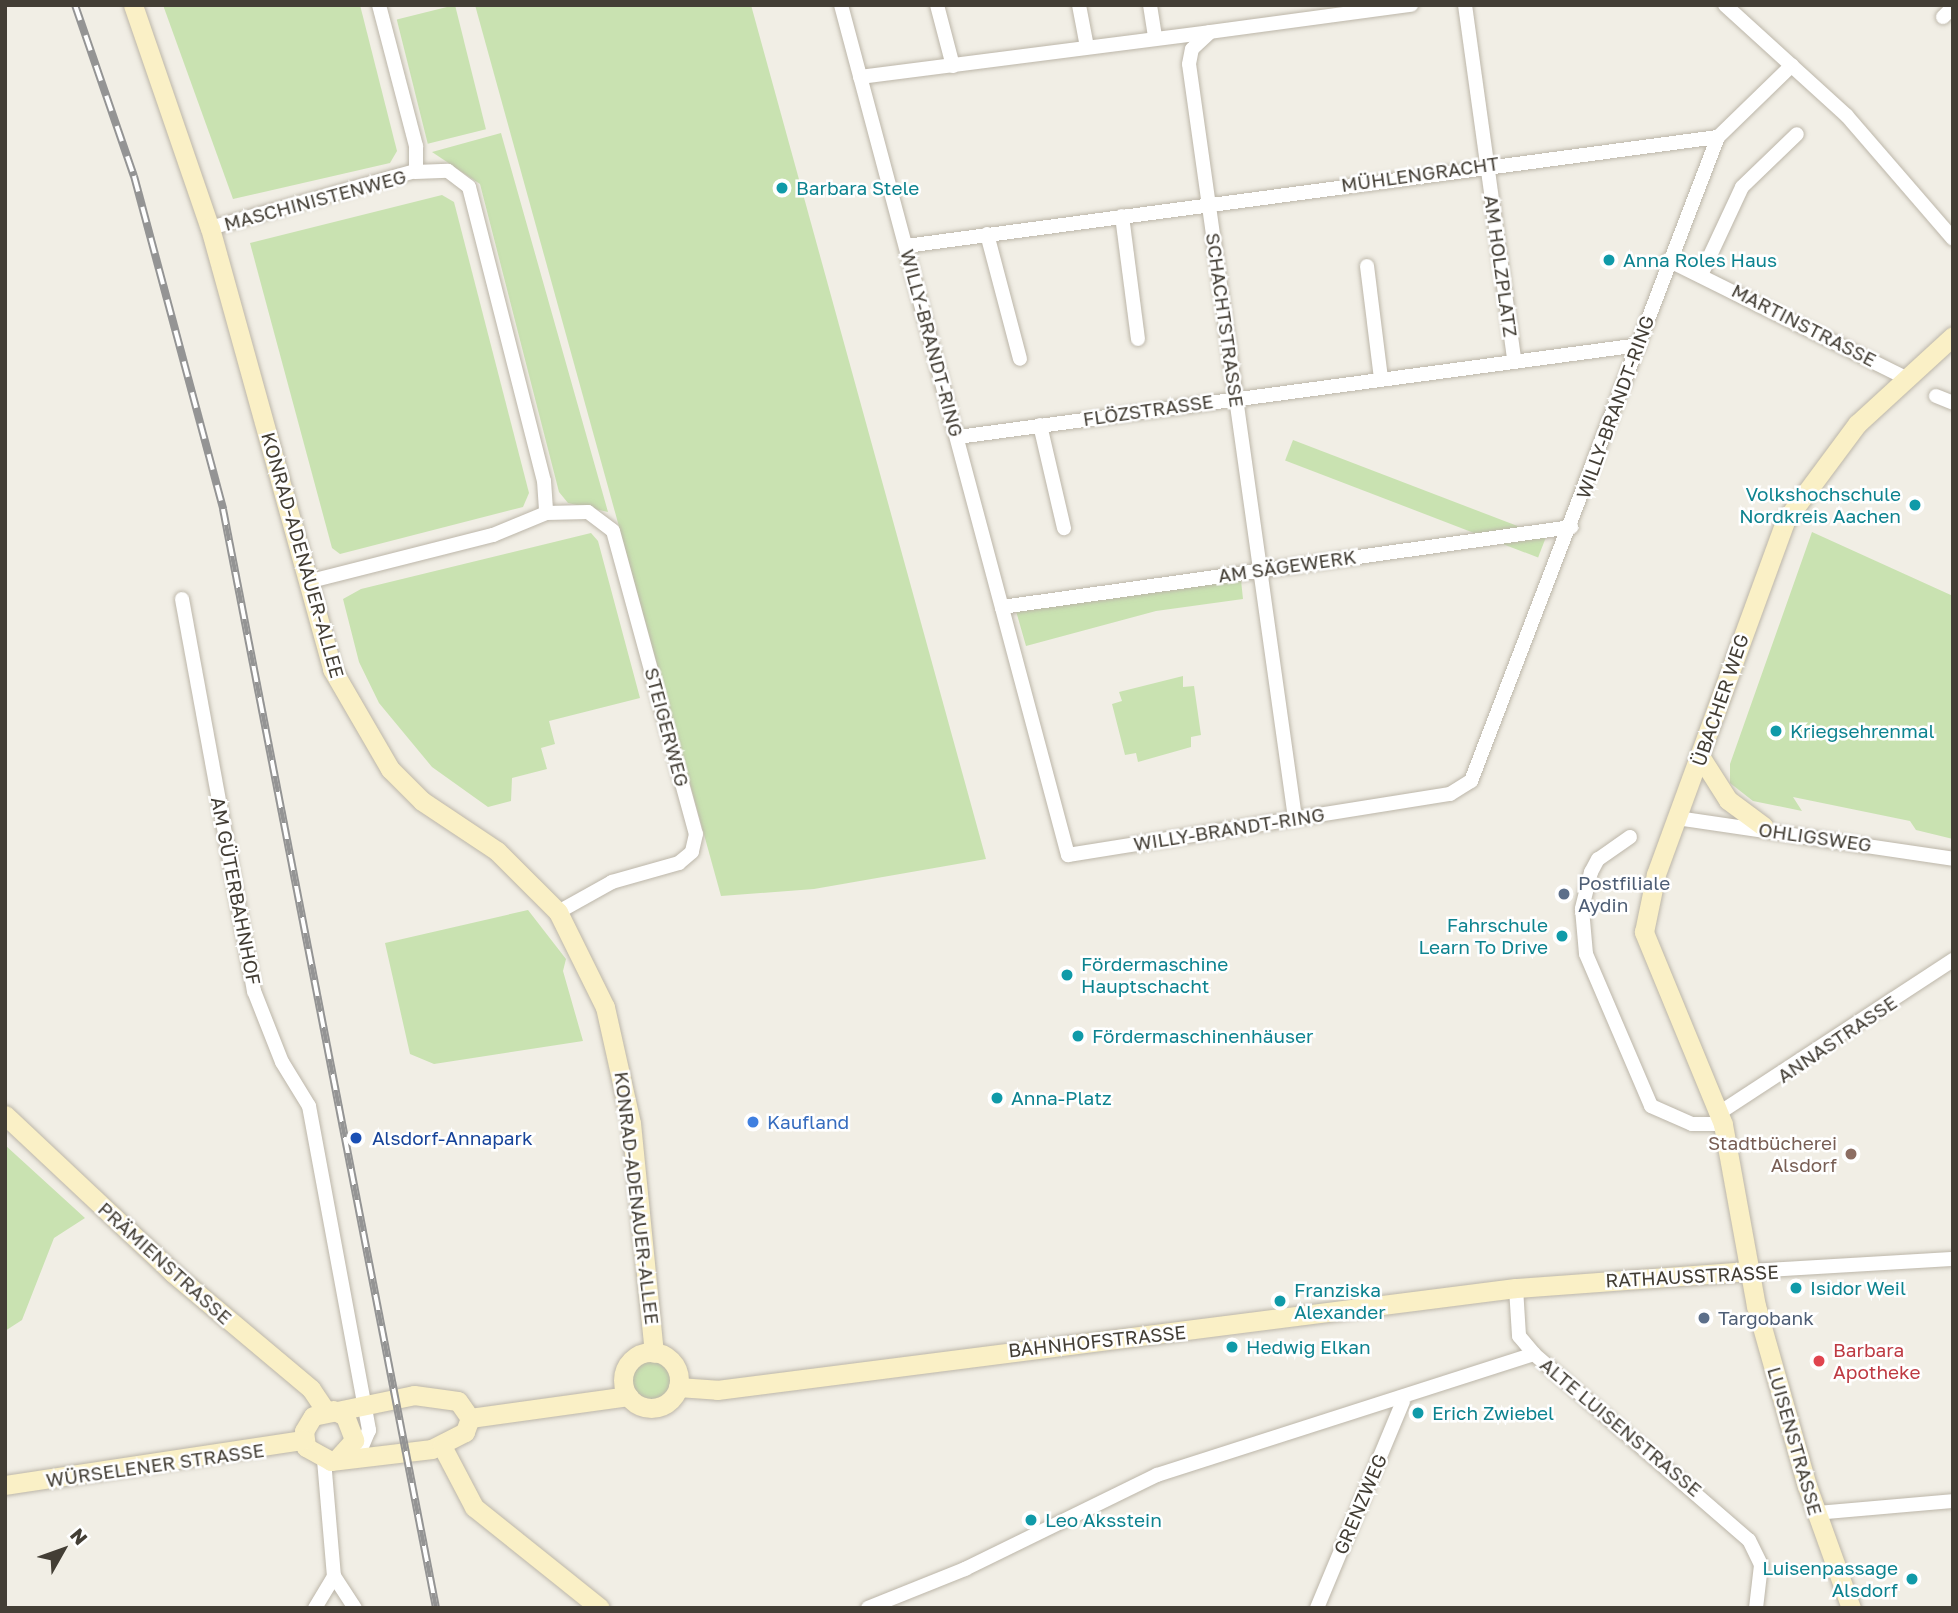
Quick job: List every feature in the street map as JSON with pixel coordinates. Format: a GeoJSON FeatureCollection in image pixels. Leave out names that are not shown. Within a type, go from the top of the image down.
{"type":"FeatureCollection","features":[{"type":"Feature","properties":{"kind":"street","name":"KONRAD-ADENAUER-ALLEE"},"geometry":{"type":"LineString","coordinates":[[133,5],[210,228],[332,670],[390,769],[422,801],[505,859],[558,912],[586,960],[617,1053],[631,1123],[654,1353]]}},
{"type":"Feature","properties":{"kind":"street","name":"MASCHINISTENWEG"},"geometry":{"type":"LineString","coordinates":[[210,228],[415,172],[415,146],[379,5]]}},
{"type":"Feature","properties":{"kind":"street","name":"WILLY-BRANDT-RING"},"geometry":{"type":"LineString","coordinates":[[841,5],[1068,855],[1450,794],[1471,781],[1571,527],[1668,260],[1718,137],[1793,65]]}},
{"type":"Feature","properties":{"kind":"street"},"geometry":{"type":"LineString","coordinates":[[937,5],[953,65]]}},
{"type":"Feature","properties":{"kind":"street"},"geometry":{"type":"LineString","coordinates":[[1079,5],[1087,47]]}},
{"type":"Feature","properties":{"kind":"street"},"geometry":{"type":"LineString","coordinates":[[1150,5],[1155,37]]}},
{"type":"Feature","properties":{"kind":"street"},"geometry":{"type":"LineString","coordinates":[[860,77],[1411,5]]}},
{"type":"Feature","properties":{"kind":"street","name":"AM HOLZPLATZ"},"geometry":{"type":"LineString","coordinates":[[1465,5],[1514,360]]}},
{"type":"Feature","properties":{"kind":"street"},"geometry":{"type":"LineString","coordinates":[[1725,5],[1847,116],[1953,239]]}},
{"type":"Feature","properties":{"kind":"street","name":"SCHACHTSTRASSE"},"geometry":{"type":"LineString","coordinates":[[1210,32],[1192,49],[1189,64],[1258,570],[1295,818]]}},
{"type":"Feature","properties":{"kind":"street"},"geometry":{"type":"LineString","coordinates":[[1702,275],[1742,187],[1797,134]]}},
{"type":"Feature","properties":{"kind":"street","name":"MÜHLENGRACHT"},"geometry":{"type":"LineString","coordinates":[[906,246],[1487,164],[1718,137]]}},
{"type":"Feature","properties":{"kind":"street"},"geometry":{"type":"LineString","coordinates":[[415,172],[448,171],[469,187],[544,481],[546,513]]}},
{"type":"Feature","properties":{"kind":"street"},"geometry":{"type":"LineString","coordinates":[[1122,216],[1138,339]]}},
{"type":"Feature","properties":{"kind":"street"},"geometry":{"type":"LineString","coordinates":[[987,234],[1020,359]]}},
{"type":"Feature","properties":{"kind":"street","name":"MARTINSTRASSE"},"geometry":{"type":"LineString","coordinates":[[1668,260],[1904,377]]}},
{"type":"Feature","properties":{"kind":"street"},"geometry":{"type":"LineString","coordinates":[[1367,266],[1381,378]]}},
{"type":"Feature","properties":{"kind":"street","name":"ÜBACHER WEG"},"geometry":{"type":"LineString","coordinates":[[1721,1119],[1644,932],[1647,903],[1784,521],[1827,458],[1904,377],[1953,336]]}},
{"type":"Feature","properties":{"kind":"street","name":"FLÖZSTRASSE"},"geometry":{"type":"LineString","coordinates":[[958,436],[1639,345]]}},
{"type":"Feature","properties":{"kind":"street"},"geometry":{"type":"LineString","coordinates":[[1936,396],[1953,403]]}},
{"type":"Feature","properties":{"kind":"street"},"geometry":{"type":"LineString","coordinates":[[1040,425],[1064,528]]}},
{"type":"Feature","properties":{"kind":"street","name":"STEIGERWEG"},"geometry":{"type":"LineString","coordinates":[[307,582],[493,535],[546,513],[588,512],[613,531],[696,834],[692,852],[679,863],[612,882],[558,912]]}},
{"type":"Feature","properties":{"kind":"street","name":"AM SÄGEWERK"},"geometry":{"type":"LineString","coordinates":[[1002,607],[1571,527]]}},
{"type":"Feature","properties":{"kind":"street","name":"AM GÜTERBAHNHOF"},"geometry":{"type":"LineString","coordinates":[[182,599],[254,991],[282,1062],[309,1106],[366,1404],[369,1440],[339,1459]]}},
{"type":"Feature","properties":{"kind":"street"},"geometry":{"type":"LineString","coordinates":[[1700,756],[1728,800],[1763,826]]}},
{"type":"Feature","properties":{"kind":"street","name":"OHLIGSWEG"},"geometry":{"type":"LineString","coordinates":[[1678,818],[1763,826],[1953,859]]}},
{"type":"Feature","properties":{"kind":"street"},"geometry":{"type":"LineString","coordinates":[[1630,838],[1598,859],[1591,872],[1582,909],[1586,954],[1651,1106],[1692,1124],[1721,1119]]}},
{"type":"Feature","properties":{"kind":"street","name":"ANNASTRASSE"},"geometry":{"type":"LineString","coordinates":[[1721,1119],[1953,960]]}},
{"type":"Feature","properties":{"kind":"street","name":"PRÄMIENSTRASSE"},"geometry":{"type":"LineString","coordinates":[[5,1115],[173,1273],[311,1389],[329,1410]]}},
{"type":"Feature","properties":{"kind":"street","name":"LUISENSTRASSE"},"geometry":{"type":"LineString","coordinates":[[1721,1119],[1749,1271],[1816,1513],[1851,1608]]}},
{"type":"Feature","properties":{"kind":"street","name":"RATHAUSSTRASSE"},"geometry":{"type":"LineString","coordinates":[[1516,1288],[1953,1259]]}},
{"type":"Feature","properties":{"kind":"street","name":"ALTE LUISENSTRASSE"},"geometry":{"type":"LineString","coordinates":[[1516,1288],[1519,1336],[1534,1354],[1709,1502],[1757,1551],[1756,1608]]}},
{"type":"Feature","properties":{"kind":"street","name":"BAHNHOFSTRASSE"},"geometry":{"type":"LineString","coordinates":[[678,1387],[717,1390],[1516,1288]]}},
{"type":"Feature","properties":{"kind":"street"},"geometry":{"type":"LineString","coordinates":[[470,1419],[628,1396],[656,1408],[678,1387],[671,1360],[654,1353],[627,1366],[628,1396]]}},
{"type":"Feature","properties":{"kind":"street"},"geometry":{"type":"LineString","coordinates":[[868,1608],[965,1569],[1157,1475],[1265,1437],[1403,1401],[1534,1354]]}},
{"type":"Feature","properties":{"kind":"street"},"geometry":{"type":"LineString","coordinates":[[448,1395],[470,1419],[465,1432],[442,1446],[339,1459],[304,1440],[307,1422],[329,1410],[366,1404],[448,1395]]}},
{"type":"Feature","properties":{"kind":"street","name":"GRENZWEG"},"geometry":{"type":"LineString","coordinates":[[1317,1608],[1403,1401]]}},
{"type":"Feature","properties":{"kind":"street"},"geometry":{"type":"LineString","coordinates":[[329,1410],[345,1416],[354,1440],[339,1459],[329,1509],[334,1576],[355,1608]]}},
{"type":"Feature","properties":{"kind":"street","name":"WÜRSELENER STRASSE"},"geometry":{"type":"LineString","coordinates":[[5,1485],[304,1440]]}},
{"type":"Feature","properties":{"kind":"street"},"geometry":{"type":"LineString","coordinates":[[442,1446],[474,1507],[600,1608]]}},
{"type":"Feature","properties":{"kind":"street"},"geometry":{"type":"LineString","coordinates":[[1816,1513],[1953,1501]]}},
{"type":"Feature","properties":{"kind":"street"},"geometry":{"type":"LineString","coordinates":[[315,1608],[334,1576]]}},
{"type":"Feature","properties":{"kind":"green space"},"geometry":{"type":"Polygon","coordinates":[[[163,5],[360,5],[397,151],[390,163],[233,199],[163,5]]]}},
{"type":"Feature","properties":{"kind":"green space"},"geometry":{"type":"Polygon","coordinates":[[[455,5],[486,129],[428,144],[397,20],[455,5]]]}},
{"type":"Feature","properties":{"kind":"green space"},"geometry":{"type":"Polygon","coordinates":[[[475,5],[751,5],[986,859],[814,889],[721,896],[475,5]]]}},
{"type":"Feature","properties":{"kind":"green space"},"geometry":{"type":"Polygon","coordinates":[[[501,133],[608,512],[568,503],[559,492],[480,184],[432,152],[501,133]]]}},
{"type":"Feature","properties":{"kind":"green space"},"geometry":{"type":"Polygon","coordinates":[[[442,195],[454,202],[529,493],[523,507],[340,554],[332,548],[250,243],[442,195]]]}},
{"type":"Feature","properties":{"kind":"green space"},"geometry":{"type":"Polygon","coordinates":[[[1293,440],[1546,537],[1538,558],[1285,460],[1293,440]]]}},
{"type":"Feature","properties":{"kind":"green space"},"geometry":{"type":"Polygon","coordinates":[[[1812,532],[1953,596],[1953,839],[1916,830],[1910,821],[1793,797],[1802,811],[1753,801],[1730,783],[1730,764],[1812,532]]]}},
{"type":"Feature","properties":{"kind":"green space"},"geometry":{"type":"Polygon","coordinates":[[[591,533],[598,541],[640,698],[549,721],[555,744],[541,748],[547,769],[512,778],[511,801],[488,807],[432,767],[379,703],[359,662],[343,599],[361,589],[591,533]]]}},
{"type":"Feature","properties":{"kind":"green space"},"geometry":{"type":"Polygon","coordinates":[[[1241,580],[1243,599],[1156,611],[1026,646],[1016,611],[1241,580]]]}},
{"type":"Feature","properties":{"kind":"green space"},"geometry":{"type":"Polygon","coordinates":[[[1183,676],[1183,687],[1194,686],[1201,735],[1191,737],[1191,747],[1138,762],[1136,753],[1125,755],[1112,704],[1122,701],[1119,692],[1183,676]]]}},
{"type":"Feature","properties":{"kind":"green space"},"geometry":{"type":"Polygon","coordinates":[[[528,910],[566,959],[563,971],[583,1041],[434,1064],[410,1054],[385,943],[528,910]]]}},
{"type":"Feature","properties":{"kind":"green space"},"geometry":{"type":"Polygon","coordinates":[[[5,1145],[85,1218],[54,1238],[22,1320],[5,1331],[5,1145]]]}},
{"type":"Feature","properties":{"kind":"green space"},"geometry":{"type":"Polygon","coordinates":[[[652,1360],[660,1361],[666,1366],[671,1372],[671,1388],[666,1394],[660,1399],[652,1400],[644,1399],[638,1394],[633,1388],[632,1380],[633,1372],[638,1366],[644,1361],[652,1360]]]}},
{"type":"Feature","properties":{"kind":"railway"},"geometry":{"type":"LineString","coordinates":[[75,5],[134,176],[223,509],[436,1608]]}},
{"type":"Feature","properties":{"kind":"place","name":"Barbara Stele"},"geometry":{"type":"Point","coordinates":[782,188]}},
{"type":"Feature","properties":{"kind":"place","name":"Anna Roles Haus"},"geometry":{"type":"Point","coordinates":[1609,260]}},
{"type":"Feature","properties":{"kind":"place","name":"Volkshochschule Nordkreis Aachen"},"geometry":{"type":"Point","coordinates":[1915,505]}},
{"type":"Feature","properties":{"kind":"place","name":"Kriegsehrenmal"},"geometry":{"type":"Point","coordinates":[1776,731]}},
{"type":"Feature","properties":{"kind":"place","name":"Postfiliale Aydin"},"geometry":{"type":"Point","coordinates":[1564,894]}},
{"type":"Feature","properties":{"kind":"place","name":"Fahrschule Learn To Drive"},"geometry":{"type":"Point","coordinates":[1562,936]}},
{"type":"Feature","properties":{"kind":"place","name":"Fördermaschine Hauptschacht"},"geometry":{"type":"Point","coordinates":[1067,975]}},
{"type":"Feature","properties":{"kind":"place","name":"Fördermaschinenhäuser"},"geometry":{"type":"Point","coordinates":[1078,1036]}},
{"type":"Feature","properties":{"kind":"place","name":"Anna-Platz"},"geometry":{"type":"Point","coordinates":[997,1098]}},
{"type":"Feature","properties":{"kind":"place","name":"Kaufland"},"geometry":{"type":"Point","coordinates":[753,1122]}},
{"type":"Feature","properties":{"kind":"place","name":"Alsdorf-Annapark"},"geometry":{"type":"Point","coordinates":[356,1138]}},
{"type":"Feature","properties":{"kind":"place","name":"Stadtbücherei Alsdorf"},"geometry":{"type":"Point","coordinates":[1851,1154]}},
{"type":"Feature","properties":{"kind":"place","name":"Isidor Weil"},"geometry":{"type":"Point","coordinates":[1796,1288]}},
{"type":"Feature","properties":{"kind":"place","name":"Franziska Alexander"},"geometry":{"type":"Point","coordinates":[1280,1301]}},
{"type":"Feature","properties":{"kind":"place","name":"Targobank"},"geometry":{"type":"Point","coordinates":[1704,1318]}},
{"type":"Feature","properties":{"kind":"place","name":"Hedwig Elkan"},"geometry":{"type":"Point","coordinates":[1232,1347]}},
{"type":"Feature","properties":{"kind":"place","name":"Barbara Apotheke"},"geometry":{"type":"Point","coordinates":[1819,1361]}},
{"type":"Feature","properties":{"kind":"place","name":"Erich Zwiebel"},"geometry":{"type":"Point","coordinates":[1418,1413]}},
{"type":"Feature","properties":{"kind":"place","name":"Leo Aksstein"},"geometry":{"type":"Point","coordinates":[1031,1520]}},
{"type":"Feature","properties":{"kind":"place","name":"Luisenpassage Alsdorf"},"geometry":{"type":"Point","coordinates":[1912,1579]}}]}
